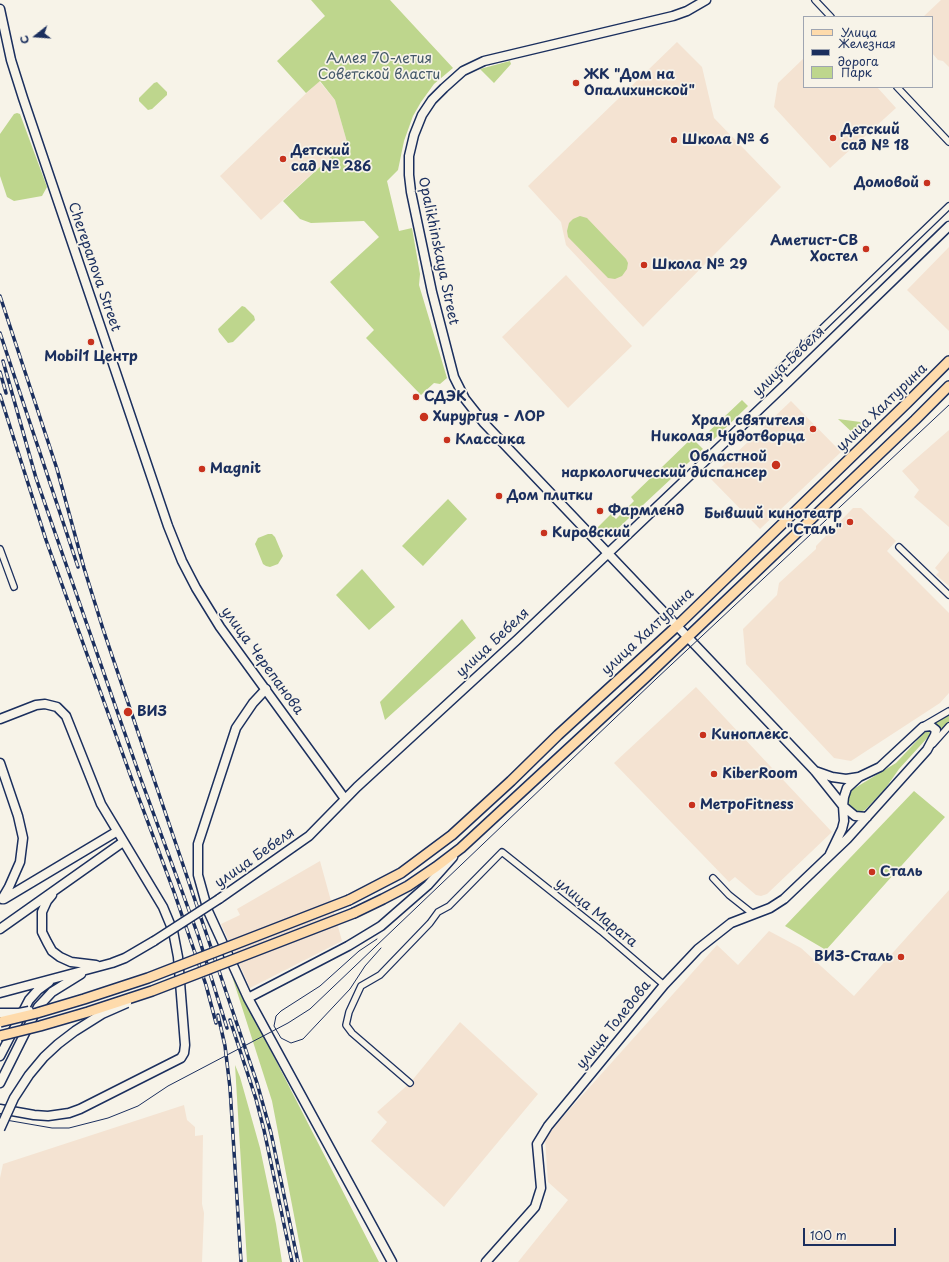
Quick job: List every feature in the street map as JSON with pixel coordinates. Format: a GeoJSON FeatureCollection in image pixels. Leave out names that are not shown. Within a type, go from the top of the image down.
{"type":"FeatureCollection","features":[{"type":"Feature","properties":{"kind":"main road","name":"Opalikhinskaya Street"},"geometry":{"type":"LineString","coordinates":[[706,0],[687,11],[673,16],[484,61],[463,71],[432,100],[422,115],[414,135],[409,156],[411,192],[432,292],[454,377],[465,400],[484,424],[815,771],[843,806],[854,816],[867,817]]}},
{"type":"Feature","properties":{"kind":"main road","name":"улица Черепанова"},"geometry":{"type":"LineString","coordinates":[[0,9],[11,60],[23,98],[172,537],[182,561],[196,588],[220,627],[345,799]]}},
{"type":"Feature","properties":{"kind":"main road","name":"улица Бебеля"},"geometry":{"type":"LineString","coordinates":[[0,992],[91,969],[125,958],[154,941],[219,898],[309,836],[345,799],[518,639],[788,382],[949,226]]}},
{"type":"Feature","properties":{"kind":"main road","name":"улица Халтурина"},"geometry":{"type":"LineString","coordinates":[[0,1022],[58,1007],[148,978],[349,900],[401,873],[452,835],[677,626],[907,404],[949,361]]}},
{"type":"Feature","properties":{"kind":"main road"},"geometry":{"type":"LineString","coordinates":[[0,1036],[88,1012],[152,991],[354,913],[408,886],[436,868],[461,848],[688,638],[949,386]]}},
{"type":"Feature","properties":{"kind":"main road"},"geometry":{"type":"LineString","coordinates":[[266,689],[253,703],[236,728],[198,844],[198,875],[208,911],[248,998],[392,1262]]}},
{"type":"Feature","properties":{"kind":"main road"},"geometry":{"type":"LineString","coordinates":[[0,719],[36,705],[52,705],[63,712],[70,724],[101,804],[116,832],[163,907],[175,936],[179,965],[185,1045],[184,1053],[181,1058],[75,1111],[48,1116],[0,1109]]}},
{"type":"Feature","properties":{"kind":"main road","name":"улица Толедова"},"geometry":{"type":"LineString","coordinates":[[486,1262],[535,1207],[541,1188],[538,1144],[548,1126],[664,985],[698,948],[731,923],[770,908],[784,899],[847,839],[927,750],[936,730],[932,726],[923,727]]}},
{"type":"Feature","properties":{"kind":"main road"},"geometry":{"type":"LineString","coordinates":[[815,771],[832,777],[846,779],[859,777],[880,767],[923,727]]}},
{"type":"Feature","properties":{"kind":"main road"},"geometry":{"type":"LineString","coordinates":[[0,763],[21,825],[23,842],[20,862],[13,880],[1,901]]}},
{"type":"Feature","properties":{"kind":"main road"},"geometry":{"type":"LineString","coordinates":[[830,854],[842,829],[844,821],[844,797],[847,788],[859,777]]}},
{"type":"Feature","properties":{"kind":"main road"},"geometry":{"type":"LineString","coordinates":[[1,901],[116,832]]}},
{"type":"Feature","properties":{"kind":"main road"},"geometry":{"type":"LineString","coordinates":[[0,929],[123,842]]}},
{"type":"Feature","properties":{"kind":"main road"},"geometry":{"type":"LineString","coordinates":[[248,998],[348,946],[381,926],[428,885],[461,848]]}},
{"type":"Feature","properties":{"kind":"main road"},"geometry":{"type":"LineString","coordinates":[[60,887],[47,900],[42,912],[42,932],[52,951],[71,962],[96,965],[112,963]]}},
{"type":"Feature","properties":{"kind":"main road"},"geometry":{"type":"LineString","coordinates":[[0,1083],[38,1007],[52,992],[91,969]]}},
{"type":"Feature","properties":{"kind":"main road"},"geometry":{"type":"LineString","coordinates":[[0,1056],[29,1000],[45,984],[61,976]]}},
{"type":"Feature","properties":{"kind":"main road"},"geometry":{"type":"LineString","coordinates":[[0,1130],[14,1098],[29,1075],[44,1057],[58,1044],[102,1014],[152,991]]}},
{"type":"Feature","properties":{"kind":"main road"},"geometry":{"type":"LineString","coordinates":[[0,1013],[19,1013],[58,1007]]}},
{"type":"Feature","properties":{"kind":"street"},"geometry":{"type":"LineString","coordinates":[[815,0],[830,16]]}},
{"type":"Feature","properties":{"kind":"street"},"geometry":{"type":"LineString","coordinates":[[898,88],[949,142]]}},
{"type":"Feature","properties":{"kind":"street"},"geometry":{"type":"LineString","coordinates":[[788,382],[778,371],[949,206]]}},
{"type":"Feature","properties":{"kind":"street"},"geometry":{"type":"LineString","coordinates":[[899,547],[949,595]]}},
{"type":"Feature","properties":{"kind":"street"},"geometry":{"type":"LineString","coordinates":[[0,549],[14,587]]}},
{"type":"Feature","properties":{"kind":"street"},"geometry":{"type":"LineString","coordinates":[[923,727],[949,711]]}},
{"type":"Feature","properties":{"kind":"street"},"geometry":{"type":"LineString","coordinates":[[927,750],[949,726]]}},
{"type":"Feature","properties":{"kind":"street","name":"улица Марата"},"geometry":{"type":"LineString","coordinates":[[410,1082],[352,1033],[346,1025],[354,999],[361,986],[380,976],[430,923],[438,912],[450,906],[502,852],[601,931],[664,985]]}},
{"type":"Feature","properties":{"kind":"street"},"geometry":{"type":"LineString","coordinates":[[713,878],[728,895],[753,914]]}},
{"type":"Feature","properties":{"kind":"shaded area"},"geometry":{"type":"Polygon","coordinates":[[[941,0],[949,0],[949,67],[943,61],[938,60],[933,54],[933,16],[924,16],[941,0]]]}},
{"type":"Feature","properties":{"kind":"shaded area"},"geometry":{"type":"Polygon","coordinates":[[[677,42],[702,67],[714,118],[781,187],[643,327],[566,245],[561,222],[528,186],[677,42]]]}},
{"type":"Feature","properties":{"kind":"shaded area","name":"Детский сад № 18"},"geometry":{"type":"Polygon","coordinates":[[[803,59],[803,88],[878,88],[896,108],[830,168],[774,107],[778,83],[803,59]]]}},
{"type":"Feature","properties":{"kind":"shaded area","name":"Детский сад № 286"},"geometry":{"type":"Polygon","coordinates":[[[319,81],[335,100],[347,142],[261,220],[220,176],[319,81]]]}},
{"type":"Feature","properties":{"kind":"shaded area"},"geometry":{"type":"Polygon","coordinates":[[[949,247],[949,331],[907,290],[949,247]]]}},
{"type":"Feature","properties":{"kind":"shaded area"},"geometry":{"type":"Polygon","coordinates":[[[566,275],[632,346],[568,408],[502,337],[566,275]]]}},
{"type":"Feature","properties":{"kind":"shaded area","name":"Областной наркологический диспансер"},"geometry":{"type":"Polygon","coordinates":[[[791,401],[841,452],[760,529],[710,478],[791,401]]]}},
{"type":"Feature","properties":{"kind":"shaded area"},"geometry":{"type":"Polygon","coordinates":[[[949,430],[949,527],[914,497],[919,490],[902,471],[949,430]]]}},
{"type":"Feature","properties":{"kind":"shaded area"},"geometry":{"type":"Polygon","coordinates":[[[853,508],[861,508],[896,541],[887,551],[949,613],[949,693],[940,703],[851,761],[834,758],[746,664],[743,629],[777,595],[779,583],[816,549],[816,546],[853,508]]]}},
{"type":"Feature","properties":{"kind":"shaded area"},"geometry":{"type":"Polygon","coordinates":[[[949,551],[949,586],[936,575],[939,572],[935,568],[949,551]]]}},
{"type":"Feature","properties":{"kind":"shaded area"},"geometry":{"type":"Polygon","coordinates":[[[696,687],[832,832],[767,894],[761,896],[756,895],[735,877],[729,882],[614,763],[696,687]]]}},
{"type":"Feature","properties":{"kind":"shaded area"},"geometry":{"type":"Polygon","coordinates":[[[320,861],[342,941],[250,988],[221,924],[240,915],[237,909],[320,861]]]}},
{"type":"Feature","properties":{"kind":"shaded area","name":"ВИЗ-Сталь"},"geometry":{"type":"Polygon","coordinates":[[[949,890],[949,1262],[518,1262],[568,1200],[548,1182],[545,1139],[561,1119],[717,945],[738,965],[769,931],[801,948],[854,996],[949,890]]]}},
{"type":"Feature","properties":{"kind":"shaded area"},"geometry":{"type":"Polygon","coordinates":[[[460,1022],[538,1094],[444,1207],[371,1141],[387,1122],[377,1112],[410,1083],[460,1022]]]}},
{"type":"Feature","properties":{"kind":"shaded area"},"geometry":{"type":"Polygon","coordinates":[[[184,1105],[187,1120],[195,1127],[195,1136],[203,1135],[202,1204],[204,1213],[202,1262],[0,1262],[0,1178],[3,1164],[184,1105]]]}},
{"type":"Feature","properties":{"kind":"green space","name":"Аллея 70-летия Советской власти"},"geometry":{"type":"Polygon","coordinates":[[[311,0],[390,0],[453,68],[434,84],[421,102],[413,116],[404,141],[398,170],[387,181],[399,231],[412,228],[420,274],[419,285],[447,378],[440,384],[434,383],[421,395],[366,338],[374,330],[330,282],[379,237],[364,221],[311,223],[300,219],[283,201],[347,142],[335,100],[320,81],[306,93],[277,61],[325,16],[311,0]]]}},
{"type":"Feature","properties":{"kind":"green space"},"geometry":{"type":"Polygon","coordinates":[[[510,61],[511,64],[494,83],[480,69],[510,61]]]}},
{"type":"Feature","properties":{"kind":"green space"},"geometry":{"type":"Polygon","coordinates":[[[157,82],[167,92],[167,95],[152,109],[148,110],[139,101],[139,98],[154,83],[157,82]]]}},
{"type":"Feature","properties":{"kind":"green space"},"geometry":{"type":"Polygon","coordinates":[[[14,114],[20,114],[47,187],[42,196],[14,201],[7,197],[0,176],[0,134],[14,114]]]}},
{"type":"Feature","properties":{"kind":"green space"},"geometry":{"type":"Polygon","coordinates":[[[580,216],[587,218],[626,259],[628,263],[627,269],[622,276],[615,279],[608,278],[568,237],[567,231],[569,223],[573,219],[580,216]]]}},
{"type":"Feature","properties":{"kind":"green space"},"geometry":{"type":"Polygon","coordinates":[[[242,306],[254,316],[255,320],[233,342],[228,343],[218,329],[242,306]]]}},
{"type":"Feature","properties":{"kind":"green space"},"geometry":{"type":"Polygon","coordinates":[[[742,400],[748,406],[710,443],[704,436],[742,400]]]}},
{"type":"Feature","properties":{"kind":"green space"},"geometry":{"type":"Polygon","coordinates":[[[838,419],[868,423],[856,436],[838,419]]]}},
{"type":"Feature","properties":{"kind":"green space"},"geometry":{"type":"Polygon","coordinates":[[[692,438],[703,449],[613,533],[603,536],[596,529],[611,514],[616,519],[634,501],[631,497],[692,438]]]}},
{"type":"Feature","properties":{"kind":"green space"},"geometry":{"type":"Polygon","coordinates":[[[448,499],[467,519],[423,566],[402,546],[448,499]]]}},
{"type":"Feature","properties":{"kind":"green space"},"geometry":{"type":"Polygon","coordinates":[[[272,534],[275,537],[283,556],[278,564],[270,567],[263,564],[255,544],[258,538],[272,534]]]}},
{"type":"Feature","properties":{"kind":"green space"},"geometry":{"type":"Polygon","coordinates":[[[362,569],[395,607],[369,630],[336,595],[362,569]]]}},
{"type":"Feature","properties":{"kind":"green space"},"geometry":{"type":"Polygon","coordinates":[[[462,619],[476,638],[385,720],[380,702],[462,619]]]}},
{"type":"Feature","properties":{"kind":"green space"},"geometry":{"type":"Polygon","coordinates":[[[949,715],[949,723],[940,733],[938,727],[933,722],[949,715]]]}},
{"type":"Feature","properties":{"kind":"green space"},"geometry":{"type":"Polygon","coordinates":[[[928,730],[930,733],[929,736],[899,769],[885,789],[865,810],[860,812],[854,810],[849,805],[847,797],[850,791],[896,763],[928,730]]]}},
{"type":"Feature","properties":{"kind":"green space"},"geometry":{"type":"Polygon","coordinates":[[[914,791],[945,817],[826,950],[785,926],[914,791]]]}},
{"type":"Feature","properties":{"kind":"green space"},"geometry":{"type":"Polygon","coordinates":[[[231,973],[379,1262],[303,1262],[272,1101],[231,973]]]}},
{"type":"Feature","properties":{"kind":"green space"},"geometry":{"type":"Polygon","coordinates":[[[235,1065],[240,1077],[260,1148],[276,1224],[282,1262],[247,1262],[235,1065]]]}},
{"type":"Feature","properties":{"kind":"tram line"},"geometry":{"type":"LineString","coordinates":[[0,1119],[52,1128],[69,1128],[108,1118],[138,1106],[168,1086],[288,1023],[310,1009],[656,679],[949,405]]}},
{"type":"Feature","properties":{"kind":"tram line"},"geometry":{"type":"LineString","coordinates":[[377,939],[359,951],[320,986],[281,1011],[276,1016],[274,1026],[281,1038],[291,1043],[303,1039],[350,989],[365,966],[381,948]]}},
{"type":"Feature","properties":{"kind":"railway"},"geometry":{"type":"LineString","coordinates":[[0,296],[57,469],[84,568],[103,629],[257,1083],[271,1133],[298,1262]]}},
{"type":"Feature","properties":{"kind":"railway"},"geometry":{"type":"LineString","coordinates":[[0,333],[78,567]]}},
{"type":"Feature","properties":{"kind":"railway"},"geometry":{"type":"LineString","coordinates":[[3,361],[36,478],[139,774],[198,935],[227,1028]]}},
{"type":"Feature","properties":{"kind":"railway"},"geometry":{"type":"LineString","coordinates":[[0,372],[6,393]]}},
{"type":"Feature","properties":{"kind":"railway"},"geometry":{"type":"LineString","coordinates":[[0,395],[46,540],[174,892],[206,985],[216,1023]]}},
{"type":"Feature","properties":{"kind":"railway"},"geometry":{"type":"LineString","coordinates":[[218,1015],[225,1046],[230,1088],[241,1262]]}},
{"type":"Feature","properties":{"kind":"railway"},"geometry":{"type":"LineString","coordinates":[[230,1020],[256,1099],[264,1130],[292,1262]]}},
{"type":"Feature","properties":{"kind":"place","name":"ЖК \"Дом на Опалихинской\""},"geometry":{"type":"Point","coordinates":[576,83]}},
{"type":"Feature","properties":{"kind":"place","name":"Детский сад № 18"},"geometry":{"type":"Point","coordinates":[833,138]}},
{"type":"Feature","properties":{"kind":"place","name":"Школа № 6"},"geometry":{"type":"Point","coordinates":[674,140]}},
{"type":"Feature","properties":{"kind":"place","name":"Детский сад № 286"},"geometry":{"type":"Point","coordinates":[283,159]}},
{"type":"Feature","properties":{"kind":"place","name":"Домовой"},"geometry":{"type":"Point","coordinates":[927,183]}},
{"type":"Feature","properties":{"kind":"place","name":"Аметист-СВ Хостел"},"geometry":{"type":"Point","coordinates":[866,249]}},
{"type":"Feature","properties":{"kind":"place","name":"Школа № 29"},"geometry":{"type":"Point","coordinates":[644,265]}},
{"type":"Feature","properties":{"kind":"place","name":"Mobil1 Центр"},"geometry":{"type":"Point","coordinates":[91,342]}},
{"type":"Feature","properties":{"kind":"place","name":"СДЭК"},"geometry":{"type":"Point","coordinates":[416,397]}},
{"type":"Feature","properties":{"kind":"place","name":"Хирургия - ЛОР"},"geometry":{"type":"Point","coordinates":[424,417]}},
{"type":"Feature","properties":{"kind":"place","name":"Храм святителя Николая Чудотворца"},"geometry":{"type":"Point","coordinates":[813,429]}},
{"type":"Feature","properties":{"kind":"place","name":"Классика"},"geometry":{"type":"Point","coordinates":[447,440]}},
{"type":"Feature","properties":{"kind":"place","name":"Областной наркологический диспансер"},"geometry":{"type":"Point","coordinates":[776,465]}},
{"type":"Feature","properties":{"kind":"place","name":"Magnit"},"geometry":{"type":"Point","coordinates":[202,469]}},
{"type":"Feature","properties":{"kind":"place","name":"Дом плитки"},"geometry":{"type":"Point","coordinates":[499,496]}},
{"type":"Feature","properties":{"kind":"place","name":"Фармленд"},"geometry":{"type":"Point","coordinates":[600,511]}},
{"type":"Feature","properties":{"kind":"place","name":"Бывший кинотеатр \"Сталь\""},"geometry":{"type":"Point","coordinates":[850,522]}},
{"type":"Feature","properties":{"kind":"place","name":"Кировский"},"geometry":{"type":"Point","coordinates":[544,533]}},
{"type":"Feature","properties":{"kind":"place","name":"ВИЗ"},"geometry":{"type":"Point","coordinates":[128,712]}},
{"type":"Feature","properties":{"kind":"place","name":"Киноплекс"},"geometry":{"type":"Point","coordinates":[703,735]}},
{"type":"Feature","properties":{"kind":"place","name":"KiberRoom"},"geometry":{"type":"Point","coordinates":[714,774]}},
{"type":"Feature","properties":{"kind":"place","name":"МетроFitness"},"geometry":{"type":"Point","coordinates":[692,805]}},
{"type":"Feature","properties":{"kind":"place","name":"Сталь"},"geometry":{"type":"Point","coordinates":[872,872]}},
{"type":"Feature","properties":{"kind":"place","name":"ВИЗ-Сталь"},"geometry":{"type":"Point","coordinates":[901,957]}}]}
